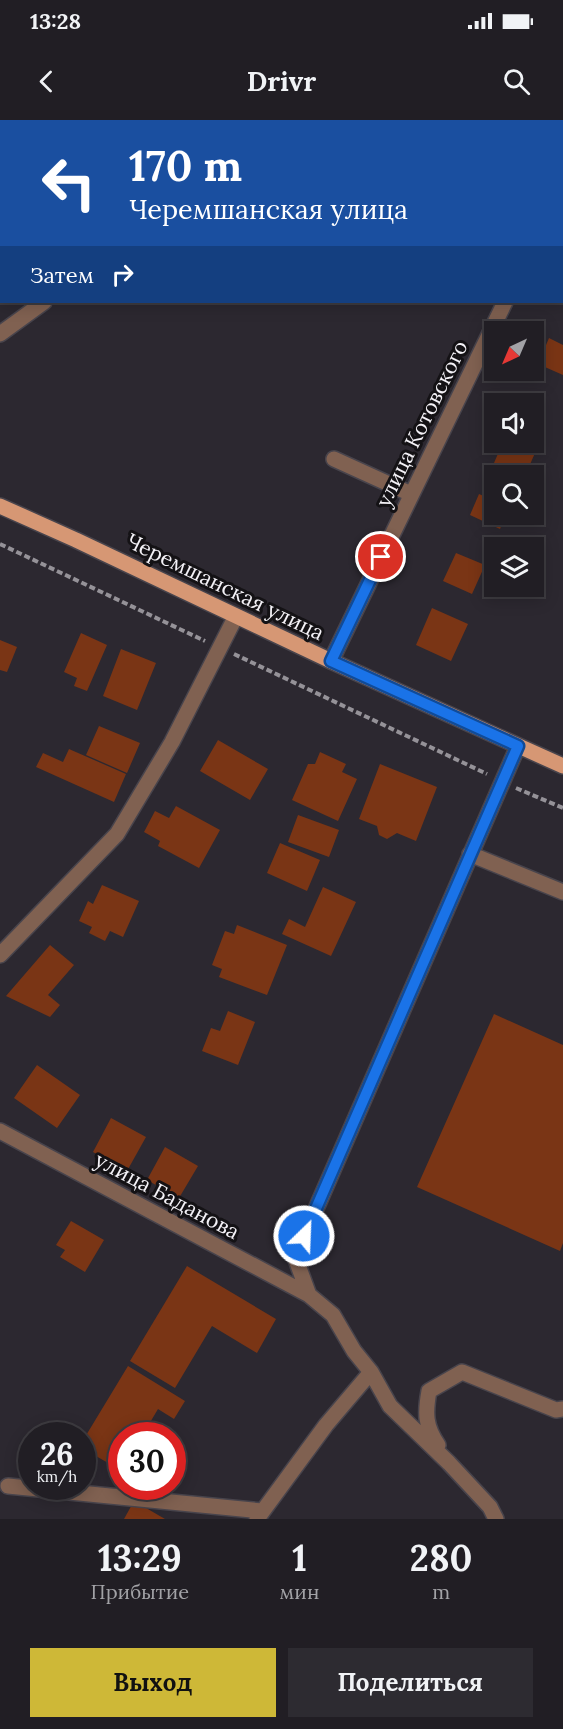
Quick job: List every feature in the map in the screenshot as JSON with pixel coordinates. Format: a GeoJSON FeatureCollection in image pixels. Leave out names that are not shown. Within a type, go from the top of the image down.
{"type":"FeatureCollection","features":[{"type":"Feature","properties":{"kind":"main road","name":"Черемшанская улица"},"geometry":{"type":"LineString","coordinates":[[0,506],[331,661],[563,766]]}},
{"type":"Feature","properties":{"kind":"street"},"geometry":{"type":"LineString","coordinates":[[0,334],[43,303]]}},
{"type":"Feature","properties":{"kind":"street","name":"улица Котовского"},"geometry":{"type":"LineString","coordinates":[[331,661],[505,303]]}},
{"type":"Feature","properties":{"kind":"street"},"geometry":{"type":"LineString","coordinates":[[334,459],[411,494]]}},
{"type":"Feature","properties":{"kind":"street"},"geometry":{"type":"LineString","coordinates":[[0,955],[117,834],[172,742],[236,616]]}},
{"type":"Feature","properties":{"kind":"street"},"geometry":{"type":"LineString","coordinates":[[309,1295],[295,1257],[518,746]]}},
{"type":"Feature","properties":{"kind":"street"},"geometry":{"type":"LineString","coordinates":[[470,854],[563,892]]}},
{"type":"Feature","properties":{"kind":"street","name":"улица Баданова"},"geometry":{"type":"LineString","coordinates":[[0,1131],[309,1295],[333,1315],[354,1351],[371,1372],[390,1406],[449,1462],[490,1507],[496,1519]]}},
{"type":"Feature","properties":{"kind":"street"},"geometry":{"type":"LineString","coordinates":[[8,1486],[259,1515],[326,1425],[371,1372]]}},
{"type":"Feature","properties":{"kind":"street"},"geometry":{"type":"LineString","coordinates":[[449,1462],[429,1431],[426,1406],[429,1391],[462,1372],[556,1410],[563,1409]]}},
{"type":"Feature","properties":{"kind":"path"},"geometry":{"type":"LineString","coordinates":[[0,544],[563,808]]}},
{"type":"Feature","properties":{"kind":"building"},"geometry":{"type":"Polygon","coordinates":[[[549,338],[563,345],[563,375],[544,367],[544,350],[549,338]]]}},
{"type":"Feature","properties":{"kind":"building"},"geometry":{"type":"Polygon","coordinates":[[[498,453],[535,453],[530,465],[493,465],[498,453]]]}},
{"type":"Feature","properties":{"kind":"building"},"geometry":{"type":"Polygon","coordinates":[[[479,494],[484,496],[484,522],[470,515],[479,494]]]}},
{"type":"Feature","properties":{"kind":"building"},"geometry":{"type":"Polygon","coordinates":[[[456,553],[484,565],[472,594],[443,581],[456,553]]]}},
{"type":"Feature","properties":{"kind":"building"},"geometry":{"type":"Polygon","coordinates":[[[432,608],[468,624],[451,661],[416,645],[432,608]]]}},
{"type":"Feature","properties":{"kind":"building"},"geometry":{"type":"Polygon","coordinates":[[[81,633],[107,645],[87,691],[74,686],[77,678],[64,672],[81,633]]]}},
{"type":"Feature","properties":{"kind":"building"},"geometry":{"type":"Polygon","coordinates":[[[0,640],[17,647],[7,672],[0,670],[0,640]]]}},
{"type":"Feature","properties":{"kind":"building"},"geometry":{"type":"Polygon","coordinates":[[[121,649],[156,663],[137,710],[103,696],[121,649]]]}},
{"type":"Feature","properties":{"kind":"building"},"geometry":{"type":"Polygon","coordinates":[[[99,726],[140,743],[127,773],[86,755],[99,726]]]}},
{"type":"Feature","properties":{"kind":"building"},"geometry":{"type":"Polygon","coordinates":[[[218,740],[268,769],[250,800],[200,771],[218,740]]]}},
{"type":"Feature","properties":{"kind":"building"},"geometry":{"type":"Polygon","coordinates":[[[69,749],[126,774],[114,802],[36,767],[43,753],[63,762],[69,749]]]}},
{"type":"Feature","properties":{"kind":"building"},"geometry":{"type":"Polygon","coordinates":[[[320,752],[346,764],[342,772],[357,779],[338,821],[292,800],[308,764],[315,764],[320,752]]]}},
{"type":"Feature","properties":{"kind":"building"},"geometry":{"type":"Polygon","coordinates":[[[380,764],[437,787],[416,841],[397,833],[387,839],[379,835],[377,826],[359,819],[380,764]]]}},
{"type":"Feature","properties":{"kind":"building"},"geometry":{"type":"Polygon","coordinates":[[[176,806],[220,830],[199,868],[158,846],[160,841],[144,832],[155,811],[169,818],[176,806]]]}},
{"type":"Feature","properties":{"kind":"building"},"geometry":{"type":"Polygon","coordinates":[[[298,815],[339,830],[329,857],[288,842],[298,815]]]}},
{"type":"Feature","properties":{"kind":"building"},"geometry":{"type":"Polygon","coordinates":[[[280,843],[320,860],[307,891],[267,873],[280,843]]]}},
{"type":"Feature","properties":{"kind":"building"},"geometry":{"type":"Polygon","coordinates":[[[102,885],[139,901],[123,937],[110,931],[105,941],[89,933],[92,927],[79,921],[88,901],[93,904],[102,885]]]}},
{"type":"Feature","properties":{"kind":"building"},"geometry":{"type":"Polygon","coordinates":[[[323,887],[356,902],[331,956],[282,934],[289,919],[305,927],[323,887]]]}},
{"type":"Feature","properties":{"kind":"building"},"geometry":{"type":"Polygon","coordinates":[[[237,925],[287,945],[267,995],[219,977],[222,969],[212,965],[225,931],[234,934],[237,925]]]}},
{"type":"Feature","properties":{"kind":"building"},"geometry":{"type":"Polygon","coordinates":[[[50,945],[74,965],[48,995],[60,1005],[50,1017],[6,996],[50,945]]]}},
{"type":"Feature","properties":{"kind":"building"},"geometry":{"type":"Polygon","coordinates":[[[228,1011],[255,1022],[238,1065],[202,1051],[211,1028],[220,1031],[228,1011]]]}},
{"type":"Feature","properties":{"kind":"building"},"geometry":{"type":"Polygon","coordinates":[[[494,1014],[563,1045],[563,1243],[560,1251],[417,1187],[494,1014]]]}},
{"type":"Feature","properties":{"kind":"building"},"geometry":{"type":"Polygon","coordinates":[[[37,1065],[80,1095],[57,1128],[14,1098],[37,1065]]]}},
{"type":"Feature","properties":{"kind":"building"},"geometry":{"type":"Polygon","coordinates":[[[111,1118],[146,1137],[127,1171],[93,1152],[111,1118]]]}},
{"type":"Feature","properties":{"kind":"building"},"geometry":{"type":"Polygon","coordinates":[[[165,1147],[198,1166],[179,1198],[147,1180],[165,1147]]]}},
{"type":"Feature","properties":{"kind":"building"},"geometry":{"type":"Polygon","coordinates":[[[71,1221],[104,1240],[85,1272],[60,1257],[65,1250],[56,1245],[71,1221]]]}},
{"type":"Feature","properties":{"kind":"building"},"geometry":{"type":"Polygon","coordinates":[[[187,1266],[276,1319],[257,1353],[212,1326],[175,1388],[130,1361],[187,1266]]]}},
{"type":"Feature","properties":{"kind":"building"},"geometry":{"type":"Polygon","coordinates":[[[128,1366],[185,1401],[174,1419],[158,1409],[150,1422],[108,1422],[108,1463],[96,1456],[96,1422],[94,1422],[128,1366]]]}},
{"type":"Feature","properties":{"kind":"building"},"geometry":{"type":"Polygon","coordinates":[[[134,1501],[165,1519],[124,1519],[134,1501]]]}},
{"type":"Feature","properties":{"kind":"route"},"geometry":{"type":"LineString","coordinates":[[304,1236],[518,746],[331,661],[381,557]]}}]}
